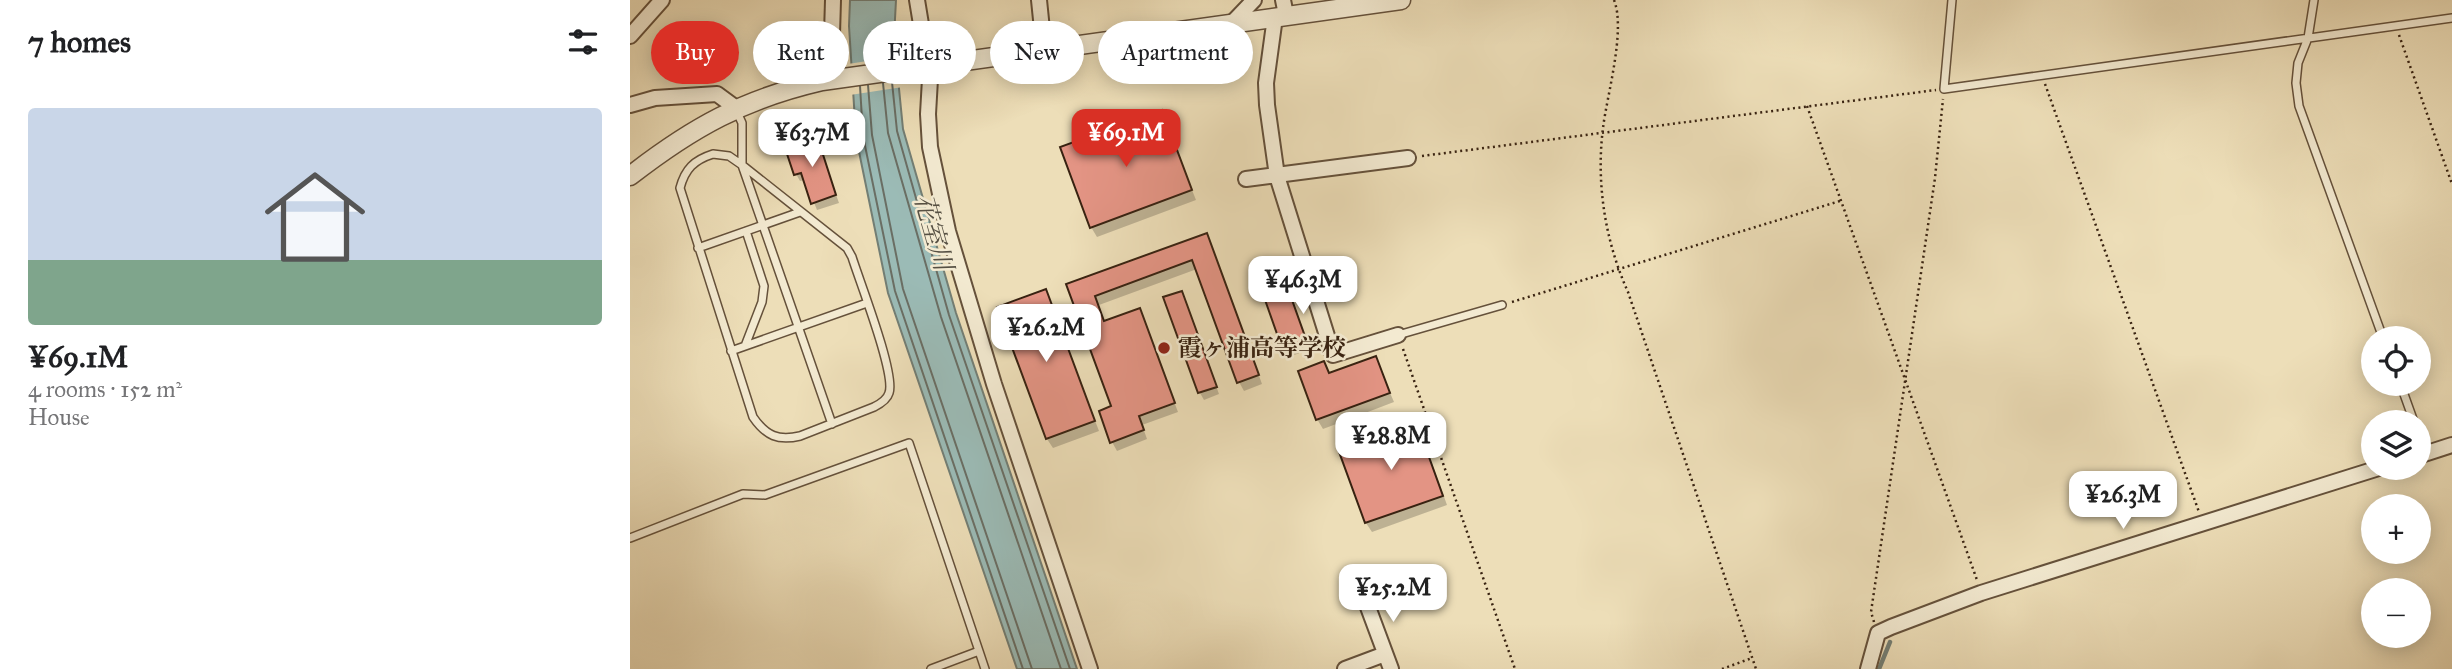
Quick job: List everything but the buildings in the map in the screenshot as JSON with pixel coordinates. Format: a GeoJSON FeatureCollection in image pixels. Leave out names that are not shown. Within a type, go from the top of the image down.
{"type":"FeatureCollection","features":[{"type":"Feature","properties":{"kind":"street"},"geometry":{"type":"LineString","coordinates":[[630,36],[662,0]]}},
{"type":"Feature","properties":{"kind":"street"},"geometry":{"type":"LineString","coordinates":[[832,21],[833,0]]}},
{"type":"Feature","properties":{"kind":"street"},"geometry":{"type":"LineString","coordinates":[[917,0],[918,21]]}},
{"type":"Feature","properties":{"kind":"street"},"geometry":{"type":"LineString","coordinates":[[1039,0],[1041,21]]}},
{"type":"Feature","properties":{"kind":"street"},"geometry":{"type":"LineString","coordinates":[[1234,21],[1254,0]]}},
{"type":"Feature","properties":{"kind":"street"},"geometry":{"type":"LineString","coordinates":[[1240,21],[1281,11],[1401,0]]}},
{"type":"Feature","properties":{"kind":"street"},"geometry":{"type":"LineString","coordinates":[[1281,11],[1266,94],[1277,176],[1333,355],[1398,335]]}},
{"type":"Feature","properties":{"kind":"street"},"geometry":{"type":"LineString","coordinates":[[630,176],[680,139],[736,108],[777,93],[814,84]]}},
{"type":"Feature","properties":{"kind":"street"},"geometry":{"type":"LineString","coordinates":[[923,84],[930,147],[948,231],[994,384],[1090,669]]}},
{"type":"Feature","properties":{"kind":"street"},"geometry":{"type":"LineString","coordinates":[[630,105],[654,98],[717,94],[736,108]]}},
{"type":"Feature","properties":{"kind":"street"},"geometry":{"type":"LineString","coordinates":[[1246,178],[1408,158]]}},
{"type":"Feature","properties":{"kind":"street"},"geometry":{"type":"LineString","coordinates":[[2431,452],[2452,445]]}},
{"type":"Feature","properties":{"kind":"street"},"geometry":{"type":"LineString","coordinates":[[1868,669],[1878,633],[1981,593],[2361,474]]}},
{"type":"Feature","properties":{"kind":"street"},"geometry":{"type":"LineString","coordinates":[[1362,591],[1391,669]]}},
{"type":"Feature","properties":{"kind":"street"},"geometry":{"type":"LineString","coordinates":[[1345,669],[1385,654]]}},
{"type":"Feature","properties":{"kind":"lane"},"geometry":{"type":"LineString","coordinates":[[1952,0],[1944,89],[2452,18]]}},
{"type":"Feature","properties":{"kind":"lane"},"geometry":{"type":"LineString","coordinates":[[2314,0],[2308,38],[2298,63],[2296,83],[2299,106],[2379,326]]}},
{"type":"Feature","properties":{"kind":"lane"},"geometry":{"type":"LineString","coordinates":[[736,108],[742,124],[742,165],[832,424]]}},
{"type":"Feature","properties":{"kind":"lane"},"geometry":{"type":"LineString","coordinates":[[713,154],[729,156],[800,212],[847,248],[888,368],[890,392],[884,401],[874,407],[832,424],[788,439],[774,438],[762,430],[753,417],[682,202],[680,188],[683,176],[692,164],[702,158],[713,154]]}},
{"type":"Feature","properties":{"kind":"lane"},"geometry":{"type":"LineString","coordinates":[[698,248],[800,212]]}},
{"type":"Feature","properties":{"kind":"lane"},"geometry":{"type":"LineString","coordinates":[[745,346],[764,286],[746,231]]}},
{"type":"Feature","properties":{"kind":"lane"},"geometry":{"type":"LineString","coordinates":[[731,351],[867,303]]}},
{"type":"Feature","properties":{"kind":"lane"},"geometry":{"type":"LineString","coordinates":[[1398,335],[1502,304]]}},
{"type":"Feature","properties":{"kind":"lane"},"geometry":{"type":"LineString","coordinates":[[630,538],[743,494],[765,495],[909,443],[985,669]]}},
{"type":"Feature","properties":{"kind":"lane"},"geometry":{"type":"LineString","coordinates":[[931,669],[979,651]]}},
{"type":"Feature","properties":{"kind":"path"},"geometry":{"type":"LineString","coordinates":[[1614,0],[1617,7],[1618,34],[1603,131],[1604,217],[1618,271],[1628,292],[1756,669]]}},
{"type":"Feature","properties":{"kind":"path"},"geometry":{"type":"LineString","coordinates":[[2398,26],[2399,36],[2452,184]]}},
{"type":"Feature","properties":{"kind":"path"},"geometry":{"type":"LineString","coordinates":[[2043,77],[2204,524]]}},
{"type":"Feature","properties":{"kind":"path"},"geometry":{"type":"LineString","coordinates":[[1408,158],[1944,89],[1906,380],[1871,612],[1878,633]]}},
{"type":"Feature","properties":{"kind":"path"},"geometry":{"type":"LineString","coordinates":[[1807,106],[1981,593]]}},
{"type":"Feature","properties":{"kind":"path"},"geometry":{"type":"LineString","coordinates":[[1502,304],[1618,271],[1841,201]]}},
{"type":"Feature","properties":{"kind":"path"},"geometry":{"type":"LineString","coordinates":[[1398,335],[1515,669]]}},
{"type":"Feature","properties":{"kind":"path"},"geometry":{"type":"LineString","coordinates":[[1722,669],[1752,658]]}},
{"type":"Feature","properties":{"kind":"water"},"geometry":{"type":"Polygon","coordinates":[[[850,0],[896,0],[895,21],[863,21],[863,84],[899,84],[903,129],[956,313],[1077,669],[1017,669],[888,293],[856,137],[849,26],[850,0]]]}},
{"type":"Feature","properties":{"kind":"pier"},"geometry":{"type":"Polygon","coordinates":[[[863,62],[863,84],[903,84],[903,87],[850,95],[849,64],[863,62]]]}},
{"type":"Feature","properties":{"kind":"waterway"},"geometry":{"type":"LineString","coordinates":[[1879,669],[1890,642]]}},
{"type":"Feature","properties":{"kind":"place","name":"霞ヶ浦高等学校"},"geometry":{"type":"Point","coordinates":[1164,348]}},
{"type":"Feature","properties":{"kind":"water label","name":"花室川"},"geometry":{"type":"Point","coordinates":[934,232]}}]}
